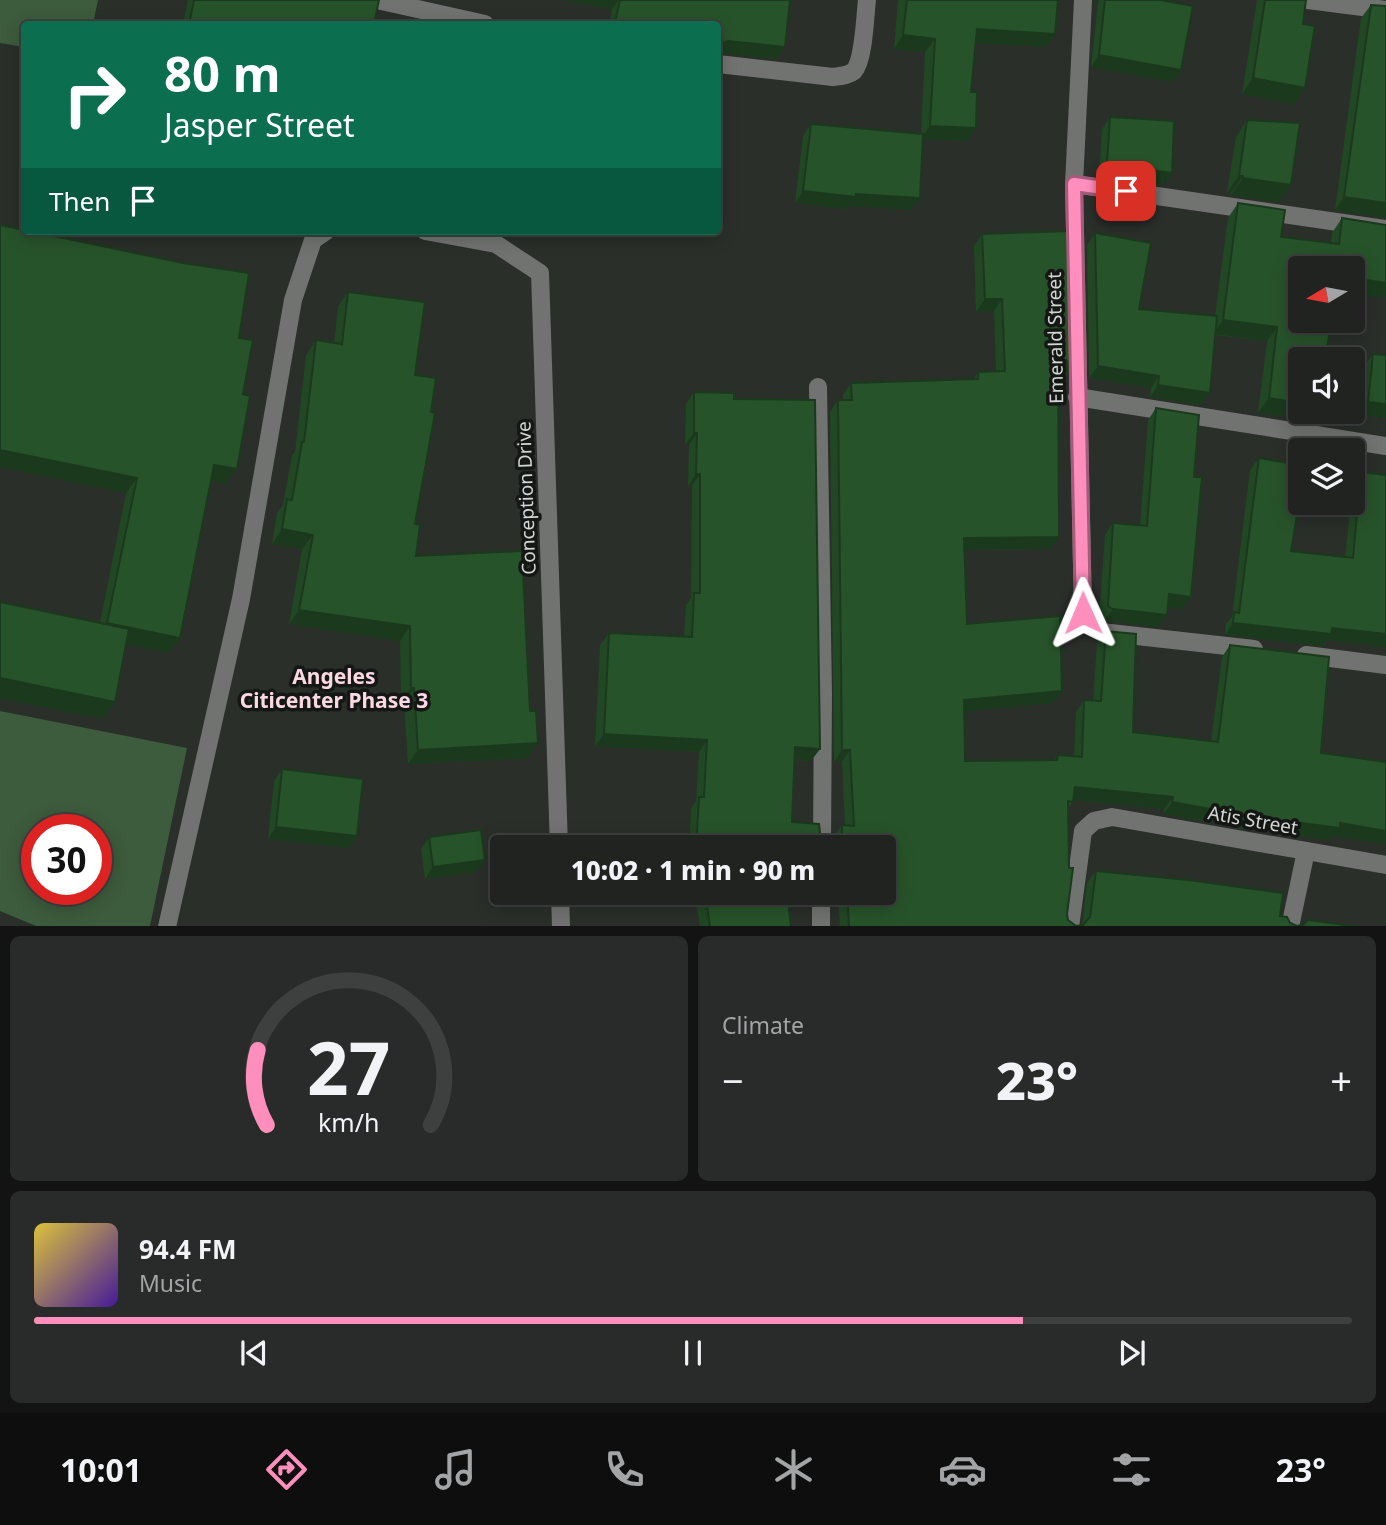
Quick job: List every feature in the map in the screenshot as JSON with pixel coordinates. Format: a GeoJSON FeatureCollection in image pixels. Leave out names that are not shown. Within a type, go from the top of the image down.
{"type":"FeatureCollection","features":[{"type":"Feature","properties":{"kind":"street"},"geometry":{"type":"LineString","coordinates":[[377,0],[472,21]]}},
{"type":"Feature","properties":{"kind":"street"},"geometry":{"type":"LineString","coordinates":[[721,65],[833,77],[850,74],[856,68],[860,56],[867,0]]}},
{"type":"Feature","properties":{"kind":"street","name":"Emerald Street"},"geometry":{"type":"LineString","coordinates":[[1083,0],[1074,184],[1083,613],[1089,626],[1101,632],[1267,650]]}},
{"type":"Feature","properties":{"kind":"street"},"geometry":{"type":"LineString","coordinates":[[1308,0],[1386,10]]}},
{"type":"Feature","properties":{"kind":"street"},"geometry":{"type":"LineString","coordinates":[[1074,184],[1386,229]]}},
{"type":"Feature","properties":{"kind":"street"},"geometry":{"type":"LineString","coordinates":[[167,926],[241,599],[293,300],[313,240],[320,235]]}},
{"type":"Feature","properties":{"kind":"street","name":"Conception Drive"},"geometry":{"type":"LineString","coordinates":[[447,235],[496,244],[540,273],[559,835]]}},
{"type":"Feature","properties":{"kind":"street"},"geometry":{"type":"LineString","coordinates":[[818,387],[823,694],[822,835]]}},
{"type":"Feature","properties":{"kind":"street"},"geometry":{"type":"LineString","coordinates":[[1077,397],[1386,446]]}},
{"type":"Feature","properties":{"kind":"street"},"geometry":{"type":"LineString","coordinates":[[1294,654],[1386,665]]}},
{"type":"Feature","properties":{"kind":"street","name":"Atis Street"},"geometry":{"type":"LineString","coordinates":[[1070,926],[1083,831],[1094,821],[1112,817],[1386,865]]}},
{"type":"Feature","properties":{"kind":"street"},"geometry":{"type":"LineString","coordinates":[[1290,926],[1306,851]]}},
{"type":"Feature","properties":{"kind":"street"},"geometry":{"type":"LineString","coordinates":[[560,905],[561,926]]}},
{"type":"Feature","properties":{"kind":"street"},"geometry":{"type":"LineString","coordinates":[[821,905],[821,926]]}},
{"type":"Feature","properties":{"kind":"green space"},"geometry":{"type":"Polygon","coordinates":[[[0,0],[98,0],[94,21],[21,21],[21,46],[0,43],[0,0]]]}},
{"type":"Feature","properties":{"kind":"green space"},"geometry":{"type":"Polygon","coordinates":[[[0,711],[187,748],[150,926],[36,926],[0,911],[0,711]]]}},
{"type":"Feature","properties":{"kind":"building"},"geometry":{"type":"Polygon","coordinates":[[[194,0],[379,0],[375,21],[190,21],[194,0]]]}},
{"type":"Feature","properties":{"kind":"building"},"geometry":{"type":"Polygon","coordinates":[[[620,0],[790,0],[785,47],[728,41],[721,44],[721,21],[615,21],[620,0]]]}},
{"type":"Feature","properties":{"kind":"building"},"geometry":{"type":"Polygon","coordinates":[[[907,0],[1058,0],[1055,34],[977,29],[971,92],[977,92],[976,128],[930,126],[935,39],[903,35],[907,0]]]}},
{"type":"Feature","properties":{"kind":"building"},"geometry":{"type":"Polygon","coordinates":[[[1105,0],[1160,0],[1193,6],[1181,70],[1099,55],[1105,0]]]}},
{"type":"Feature","properties":{"kind":"building"},"geometry":{"type":"Polygon","coordinates":[[[1265,0],[1306,0],[1303,24],[1315,26],[1305,88],[1253,78],[1265,0]]]}},
{"type":"Feature","properties":{"kind":"building"},"geometry":{"type":"Polygon","coordinates":[[[1371,5],[1386,6],[1386,203],[1344,197],[1371,5]]]}},
{"type":"Feature","properties":{"kind":"building"},"geometry":{"type":"Polygon","coordinates":[[[1110,117],[1174,121],[1172,173],[1107,164],[1110,117]]]}},
{"type":"Feature","properties":{"kind":"building"},"geometry":{"type":"Polygon","coordinates":[[[1247,120],[1300,123],[1291,185],[1239,176],[1247,120]]]}},
{"type":"Feature","properties":{"kind":"building"},"geometry":{"type":"Polygon","coordinates":[[[811,124],[923,134],[920,198],[856,194],[856,197],[803,191],[811,124]]]}},
{"type":"Feature","properties":{"kind":"building"},"geometry":{"type":"Polygon","coordinates":[[[1238,203],[1285,210],[1281,237],[1339,244],[1342,218],[1386,225],[1386,283],[1365,280],[1365,256],[1288,256],[1288,333],[1330,333],[1327,347],[1288,347],[1288,401],[1269,398],[1277,327],[1223,320],[1238,203]]]}},
{"type":"Feature","properties":{"kind":"building"},"geometry":{"type":"Polygon","coordinates":[[[0,225],[21,229],[21,235],[49,235],[183,263],[249,273],[239,338],[253,340],[243,394],[250,396],[237,469],[214,465],[180,638],[107,623],[137,478],[0,450],[0,225]]]}},
{"type":"Feature","properties":{"kind":"building"},"geometry":{"type":"Polygon","coordinates":[[[1072,231],[1075,362],[1058,359],[1059,537],[964,538],[967,624],[1060,616],[1062,691],[964,700],[965,761],[1057,760],[1058,755],[1082,757],[1084,700],[1101,701],[1106,631],[1136,634],[1133,732],[1218,742],[1230,645],[1329,657],[1321,753],[1386,762],[1386,831],[1340,823],[1340,828],[1254,817],[1172,802],[1173,797],[1075,787],[1073,802],[1068,801],[1069,868],[1073,868],[1067,914],[1068,920],[1076,926],[849,926],[848,905],[896,905],[896,835],[842,835],[842,825],[854,826],[850,750],[842,750],[838,400],[852,400],[851,383],[978,379],[978,372],[1005,371],[1002,299],[985,299],[982,234],[1072,231]]]}},
{"type":"Feature","properties":{"kind":"building"},"geometry":{"type":"Polygon","coordinates":[[[1095,233],[1151,243],[1139,309],[1217,316],[1210,393],[1158,385],[1159,376],[1098,366],[1095,233]]]}},
{"type":"Feature","properties":{"kind":"building"},"geometry":{"type":"Polygon","coordinates":[[[348,292],[425,302],[415,375],[436,378],[431,412],[435,413],[415,524],[420,525],[416,556],[522,551],[530,711],[536,711],[538,743],[418,750],[414,688],[411,688],[410,626],[299,610],[313,535],[282,529],[287,499],[292,500],[304,442],[316,340],[342,344],[348,292]]]}},
{"type":"Feature","properties":{"kind":"building"},"geometry":{"type":"Polygon","coordinates":[[[1373,354],[1386,355],[1386,404],[1368,402],[1373,354]]]}},
{"type":"Feature","properties":{"kind":"building"},"geometry":{"type":"Polygon","coordinates":[[[694,392],[734,393],[734,399],[815,400],[820,749],[795,747],[792,822],[819,824],[820,835],[697,835],[699,797],[704,797],[707,740],[604,734],[609,633],[692,637],[694,593],[700,593],[700,474],[696,474],[694,392]]]}},
{"type":"Feature","properties":{"kind":"building"},"geometry":{"type":"Polygon","coordinates":[[[1156,408],[1199,415],[1194,477],[1202,477],[1191,597],[1169,594],[1167,615],[1113,609],[1108,606],[1113,523],[1147,526],[1156,408]]]}},
{"type":"Feature","properties":{"kind":"building"},"geometry":{"type":"Polygon","coordinates":[[[1259,458],[1288,463],[1288,515],[1297,515],[1291,551],[1353,558],[1357,515],[1365,515],[1365,472],[1386,475],[1386,634],[1332,628],[1331,634],[1233,623],[1234,612],[1239,613],[1259,458]]]}},
{"type":"Feature","properties":{"kind":"building"},"geometry":{"type":"Polygon","coordinates":[[[0,602],[129,629],[115,702],[0,678],[0,602]]]}},
{"type":"Feature","properties":{"kind":"building"},"geometry":{"type":"Polygon","coordinates":[[[282,769],[363,779],[357,836],[276,827],[282,769]]]}},
{"type":"Feature","properties":{"kind":"building"},"geometry":{"type":"Polygon","coordinates":[[[481,830],[485,860],[433,867],[429,837],[481,830]]]}},
{"type":"Feature","properties":{"kind":"building"},"geometry":{"type":"Polygon","coordinates":[[[1096,871],[1283,893],[1280,916],[1287,917],[1290,923],[1297,926],[1076,926],[1083,925],[1090,917],[1096,871]]]}},
{"type":"Feature","properties":{"kind":"building"},"geometry":{"type":"Polygon","coordinates":[[[707,905],[788,905],[791,926],[710,926],[707,905]]]}},
{"type":"Feature","properties":{"kind":"building"},"geometry":{"type":"Polygon","coordinates":[[[1308,920],[1353,926],[1297,926],[1308,920]]]}},
{"type":"Feature","properties":{"kind":"district","name":"Angeles Citicenter Phase 3"},"geometry":{"type":"Point","coordinates":[334,689]}},
{"type":"Feature","properties":{"kind":"route"},"geometry":{"type":"LineString","coordinates":[[1083,613],[1074,184],[1126,191]]}}]}
